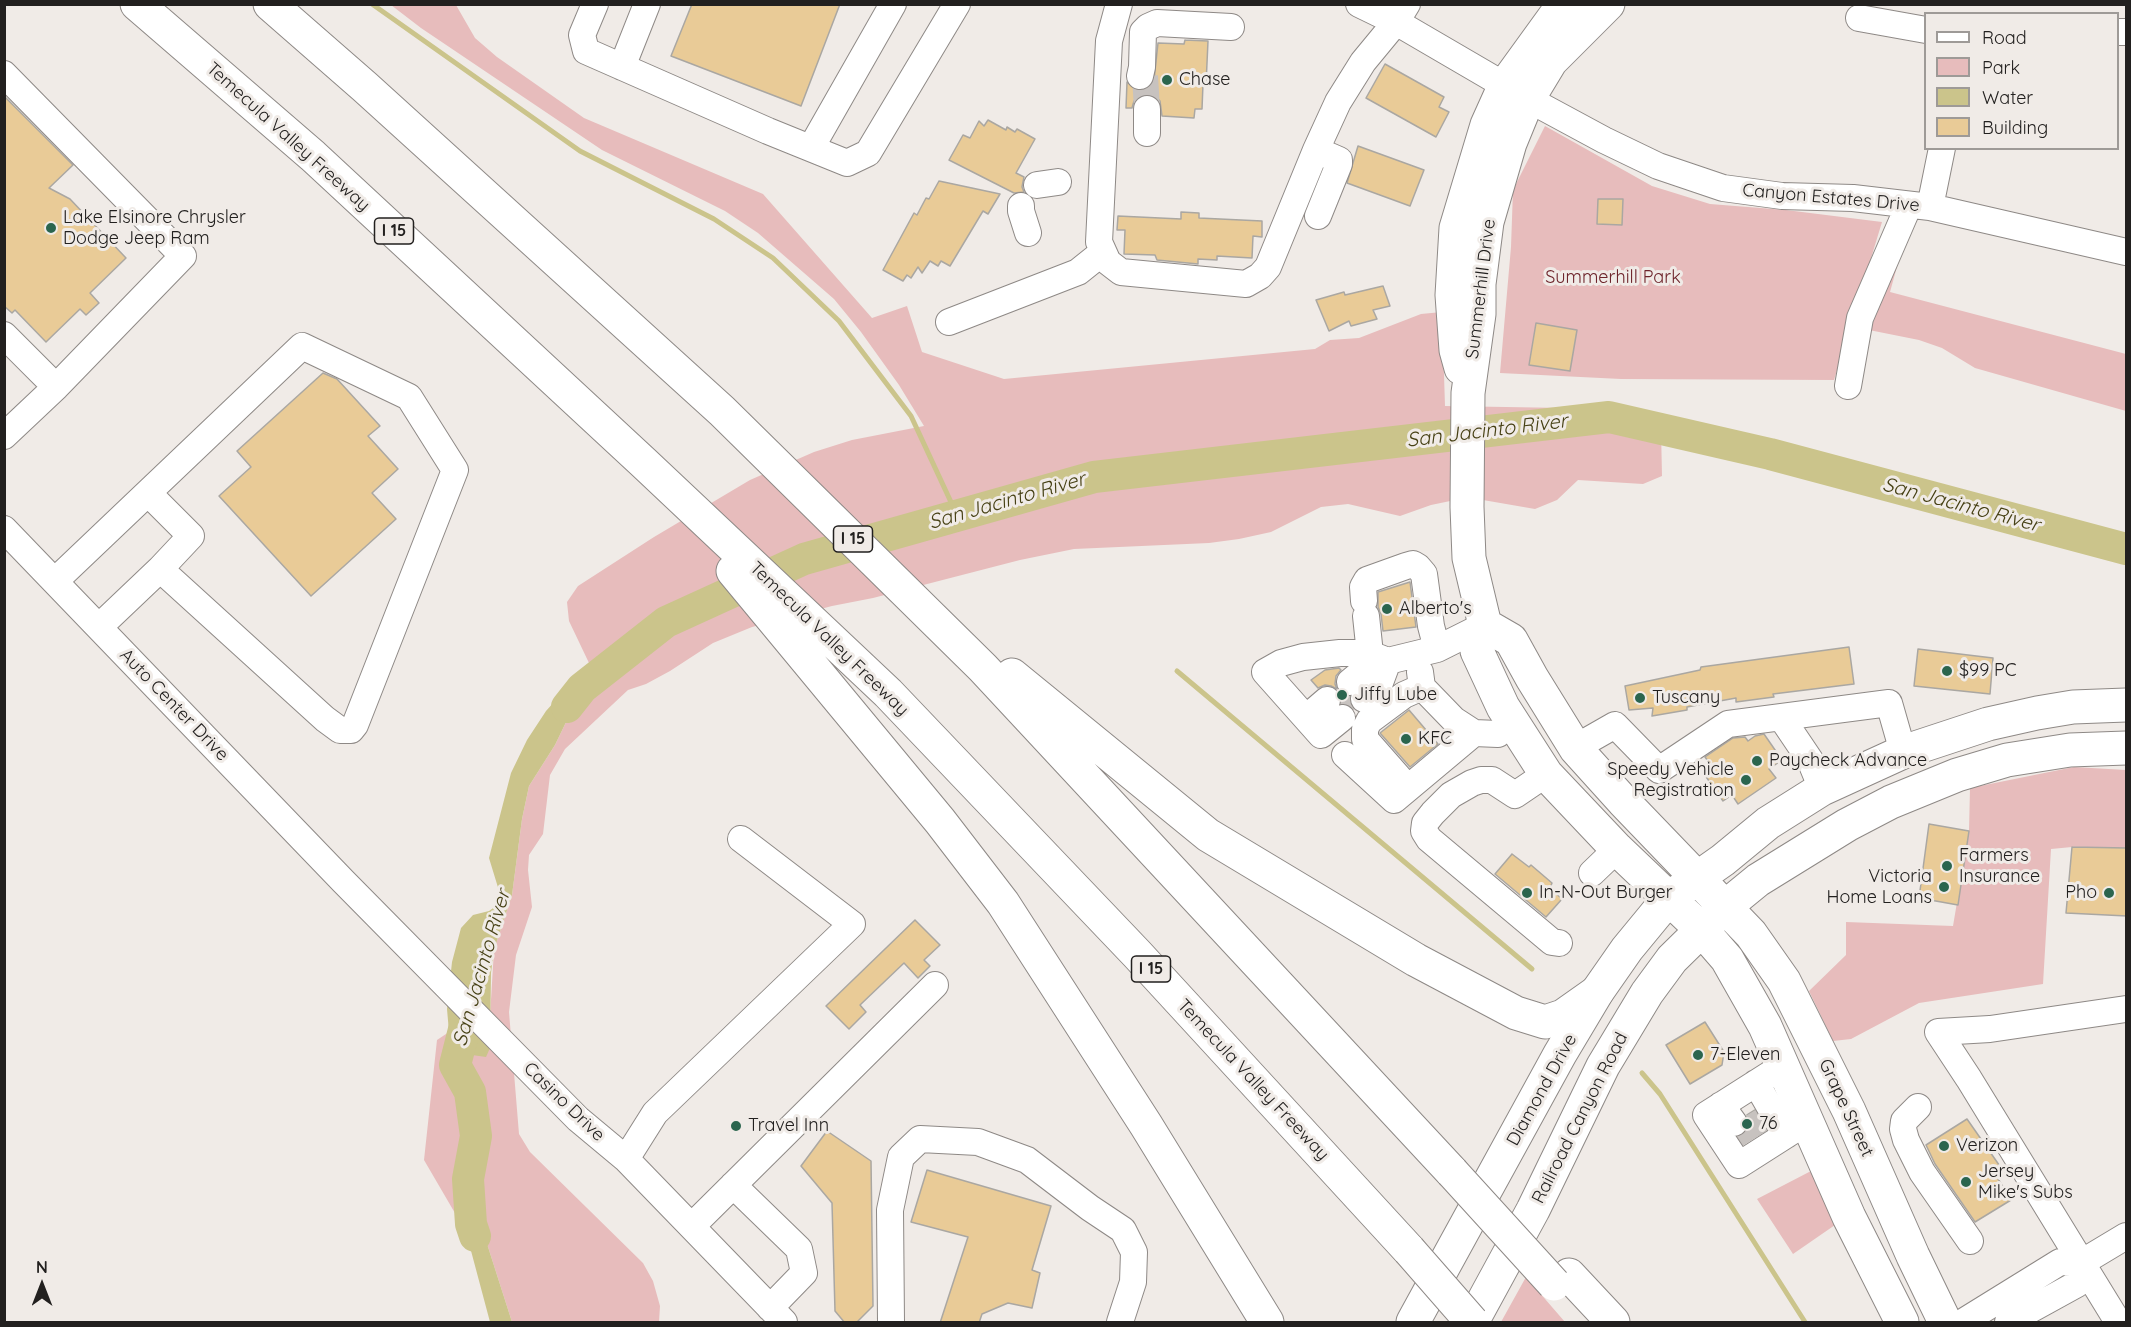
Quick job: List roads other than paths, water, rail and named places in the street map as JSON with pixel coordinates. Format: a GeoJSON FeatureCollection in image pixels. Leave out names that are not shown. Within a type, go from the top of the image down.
{"type":"FeatureCollection","features":[{"type":"Feature","properties":{"kind":"main road","name":"Temecula Valley Freeway"},"geometry":{"type":"LineString","coordinates":[[137,4],[313,156],[888,693],[1137,954],[1409,1250],[1472,1323]]}},
{"type":"Feature","properties":{"kind":"main road","name":"I 15"},"geometry":{"type":"LineString","coordinates":[[270,4],[365,87],[722,411],[983,668],[1494,1219],[1561,1280],[1586,1323]]}},
{"type":"Feature","properties":{"kind":"main road","name":"Summerhill Drive"},"geometry":{"type":"LineString","coordinates":[[1516,92],[1555,16],[1567,4]]}},
{"type":"Feature","properties":{"kind":"main road","name":"Summerhill Drive"},"geometry":{"type":"LineString","coordinates":[[1608,4],[1516,92],[1487,125],[1456,228],[1452,295],[1456,350],[1468,393],[1469,558],[1485,625],[1477,651],[1503,707],[1546,774],[1617,849],[1701,929]]}},
{"type":"Feature","properties":{"kind":"main road"},"geometry":{"type":"LineString","coordinates":[[644,463],[940,821],[1003,903],[1146,1125],[1267,1323]]}},
{"type":"Feature","properties":{"kind":"main road"},"geometry":{"type":"LineString","coordinates":[[1485,625],[1511,640],[1576,749],[1725,907]]}},
{"type":"Feature","properties":{"kind":"main road"},"geometry":{"type":"LineString","coordinates":[[983,668],[1015,676],[1208,835],[1416,960],[1516,1013],[1545,1022],[1563,1016],[1597,992]]}},
{"type":"Feature","properties":{"kind":"main road"},"geometry":{"type":"LineString","coordinates":[[1697,878],[1768,823],[1822,789],[1903,752],[1978,727],[2037,713],[2127,705]]}},
{"type":"Feature","properties":{"kind":"main road"},"geometry":{"type":"LineString","coordinates":[[1512,721],[1523,714],[1534,718],[1558,747],[1576,749]]}},
{"type":"Feature","properties":{"kind":"main road","name":"Railroad Canyon Road"},"geometry":{"type":"LineString","coordinates":[[1472,1323],[1533,1210],[1603,1066],[1647,993],[1672,959],[1725,907],[1758,880],[1847,825],[1891,802],[1946,779],[2007,760],[2070,750],[2127,748]]}},
{"type":"Feature","properties":{"kind":"main road","name":"Diamond Drive"},"geometry":{"type":"LineString","coordinates":[[1413,1323],[1560,1054],[1597,992],[1627,949],[1669,898],[1697,878]]}},
{"type":"Feature","properties":{"kind":"main road","name":"Grape Street"},"geometry":{"type":"LineString","coordinates":[[1725,907],[1751,934],[1784,981],[1849,1111],[1945,1323]]}},
{"type":"Feature","properties":{"kind":"main road"},"geometry":{"type":"LineString","coordinates":[[1701,929],[1726,959],[1765,1026],[1760,1117],[1832,1176],[1858,1191],[1920,1323]]}},
{"type":"Feature","properties":{"kind":"main road"},"geometry":{"type":"LineString","coordinates":[[1832,1176],[1849,1217],[1902,1323]]}},
{"type":"Feature","properties":{"kind":"main road"},"geometry":{"type":"LineString","coordinates":[[1561,1280],[1613,1323]]}},
{"type":"Feature","properties":{"kind":"street"},"geometry":{"type":"LineString","coordinates":[[595,4],[582,35],[586,51],[847,163],[868,153],[957,4]]}},
{"type":"Feature","properties":{"kind":"street"},"geometry":{"type":"LineString","coordinates":[[622,67],[647,4]]}},
{"type":"Feature","properties":{"kind":"street"},"geometry":{"type":"LineString","coordinates":[[811,148],[893,4]]}},
{"type":"Feature","properties":{"kind":"street"},"geometry":{"type":"LineString","coordinates":[[1119,4],[1109,41],[1099,242],[1103,252],[1108,262],[1121,272],[1246,284],[1260,276],[1268,267],[1338,102],[1363,62],[1402,13]]}},
{"type":"Feature","properties":{"kind":"street","name":"Canyon Estates Drive"},"geometry":{"type":"LineString","coordinates":[[1359,4],[1402,13],[1516,92],[1604,140],[1658,166],[1723,188],[1782,196],[1853,198],[1919,206],[2127,252]]}},
{"type":"Feature","properties":{"kind":"street"},"geometry":{"type":"LineString","coordinates":[[1859,18],[1924,30]]}},
{"type":"Feature","properties":{"kind":"street"},"geometry":{"type":"LineString","coordinates":[[1142,73],[1143,32],[1149,27],[1157,23],[1231,27]]}},
{"type":"Feature","properties":{"kind":"street"},"geometry":{"type":"LineString","coordinates":[[4,74],[183,256],[56,387],[4,436]]}},
{"type":"Feature","properties":{"kind":"street"},"geometry":{"type":"LineString","coordinates":[[1316,150],[1339,160],[1318,216]]}},
{"type":"Feature","properties":{"kind":"street"},"geometry":{"type":"LineString","coordinates":[[1848,386],[1860,318],[1919,206],[1941,150]]}},
{"type":"Feature","properties":{"kind":"street"},"geometry":{"type":"LineString","coordinates":[[1022,206],[1021,211],[1028,233]]}},
{"type":"Feature","properties":{"kind":"street"},"geometry":{"type":"LineString","coordinates":[[949,322],[1078,272],[1103,252]]}},
{"type":"Feature","properties":{"kind":"street"},"geometry":{"type":"LineString","coordinates":[[4,335],[56,387]]}},
{"type":"Feature","properties":{"kind":"street"},"geometry":{"type":"LineString","coordinates":[[55,581],[302,346],[409,397],[455,470],[356,725],[351,730],[339,730],[325,719],[160,569]]}},
{"type":"Feature","properties":{"kind":"street"},"geometry":{"type":"LineString","coordinates":[[99,627],[191,536],[148,493]]}},
{"type":"Feature","properties":{"kind":"street","name":"Auto Center Drive"},"geometry":{"type":"LineString","coordinates":[[4,529],[344,882]]}},
{"type":"Feature","properties":{"kind":"street"},"geometry":{"type":"LineString","coordinates":[[1357,690],[1379,657],[1365,609],[1362,587],[1366,580],[1413,564],[1424,574],[1431,626],[1422,687]]}},
{"type":"Feature","properties":{"kind":"street"},"geometry":{"type":"LineString","coordinates":[[1335,709],[1314,726],[1265,672],[1281,663],[1304,657],[1350,652],[1379,657],[1428,651],[1485,625]]}},
{"type":"Feature","properties":{"kind":"street"},"geometry":{"type":"LineString","coordinates":[[1422,687],[1454,720],[1474,733],[1498,734],[1512,721]]}},
{"type":"Feature","properties":{"kind":"street"},"geometry":{"type":"LineString","coordinates":[[1408,788],[1365,739],[1365,729],[1369,721],[1404,695],[1422,687]]}},
{"type":"Feature","properties":{"kind":"street"},"geometry":{"type":"LineString","coordinates":[[1576,749],[1615,725],[1659,770],[1728,724],[1889,703],[1903,752]]}},
{"type":"Feature","properties":{"kind":"street"},"geometry":{"type":"LineString","coordinates":[[1781,717],[1810,760],[1822,789]]}},
{"type":"Feature","properties":{"kind":"street"},"geometry":{"type":"LineString","coordinates":[[1345,754],[1394,800],[1474,733]]}},
{"type":"Feature","properties":{"kind":"street"},"geometry":{"type":"LineString","coordinates":[[1546,774],[1515,795],[1492,780],[1472,783],[1451,795],[1425,823],[1424,831],[1429,839],[1552,942],[1559,943]]}},
{"type":"Feature","properties":{"kind":"street"},"geometry":{"type":"LineString","coordinates":[[626,1160],[656,1113],[852,924],[741,839]]}},
{"type":"Feature","properties":{"kind":"street"},"geometry":{"type":"LineString","coordinates":[[1592,873],[1617,849]]}},
{"type":"Feature","properties":{"kind":"street","name":"Casino Drive"},"geometry":{"type":"LineString","coordinates":[[344,882],[578,1119],[626,1160],[777,1315]]}},
{"type":"Feature","properties":{"kind":"street"},"geometry":{"type":"LineString","coordinates":[[692,1226],[935,985]]}},
{"type":"Feature","properties":{"kind":"street"},"geometry":{"type":"LineString","coordinates":[[2118,1323],[1938,1032],[1990,1029],[2127,1008]]}},
{"type":"Feature","properties":{"kind":"street"},"geometry":{"type":"LineString","coordinates":[[1918,1107],[1904,1121],[1906,1140],[1926,1179],[1970,1241]]}},
{"type":"Feature","properties":{"kind":"street"},"geometry":{"type":"LineString","coordinates":[[891,1323],[890,1210],[901,1157],[920,1139],[978,1142],[1027,1160],[1123,1230],[1134,1252],[1132,1282],[1120,1323]]}},
{"type":"Feature","properties":{"kind":"street"},"geometry":{"type":"LineString","coordinates":[[733,1185],[799,1249],[804,1273],[777,1315]]}},
{"type":"Feature","properties":{"kind":"street"},"geometry":{"type":"LineString","coordinates":[[1963,1323],[2060,1262],[2081,1263],[2127,1236]]}},
{"type":"Feature","properties":{"kind":"street"},"geometry":{"type":"LineString","coordinates":[[2008,1323],[2077,1284],[2081,1263]]}},
{"type":"Feature","properties":{"kind":"water"},"geometry":{"type":"Polygon","coordinates":[[[593,672],[599,684],[587,693],[569,716],[555,745],[529,786],[522,819],[512,895],[494,950],[491,973],[490,1048],[486,1057],[472,1055],[461,1048],[449,1032],[447,1009],[452,962],[461,928],[473,915],[489,911],[496,906],[500,894],[489,858],[511,773],[527,740],[546,711],[571,683],[593,672]]]}},
{"type":"Feature","properties":{"kind":"water"},"geometry":{"type":"Polygon","coordinates":[[[471,1192],[477,1193],[481,1225],[512,1322],[490,1322],[466,1232],[461,1198],[471,1192]]]}},
{"type":"Feature","properties":{"kind":"waterway"},"geometry":{"type":"LineString","coordinates":[[372,4],[580,151],[714,219],[773,258],[839,321],[911,416],[957,515]]}},
{"type":"Feature","properties":{"kind":"waterway","name":"San Jacinto River"},"geometry":{"type":"LineString","coordinates":[[567,707],[582,688],[666,622],[804,559],[1094,477],[1609,417],[1770,454],[2126,549]]}},
{"type":"Feature","properties":{"kind":"waterway"},"geometry":{"type":"LineString","coordinates":[[1177,671],[1532,969]]}},
{"type":"Feature","properties":{"kind":"waterway","name":"San Jacinto River"},"geometry":{"type":"LineString","coordinates":[[470,1006],[455,1065],[470,1092],[476,1136],[468,1179],[471,1224],[475,1236]]}},
{"type":"Feature","properties":{"kind":"waterway"},"geometry":{"type":"LineString","coordinates":[[1642,1073],[1660,1094],[1805,1322]]}},
{"type":"Feature","properties":{"kind":"tunnel"},"geometry":{"type":"LineString","coordinates":[[1145,76],[1147,109]]}},
{"type":"Feature","properties":{"kind":"tunnel"},"geometry":{"type":"LineString","coordinates":[[1335,709],[1357,690]]}},
{"type":"Feature","properties":{"kind":"tunnel"},"geometry":{"type":"LineString","coordinates":[[1754,1111],[1766,1131]]}},
{"type":"Feature","properties":{"kind":"tunnel"},"geometry":{"type":"LineString","coordinates":[[1734,1123],[1747,1143]]}},
{"type":"Feature","properties":{"kind":"place","name":"Chase"},"geometry":{"type":"Point","coordinates":[1167,80]}},
{"type":"Feature","properties":{"kind":"place","name":"Lake Elsinore Chrysler Dodge Jeep Ram"},"geometry":{"type":"Point","coordinates":[51,228]}},
{"type":"Feature","properties":{"kind":"place","name":"Alberto's"},"geometry":{"type":"Point","coordinates":[1387,609]}},
{"type":"Feature","properties":{"kind":"place","name":"$99 PC"},"geometry":{"type":"Point","coordinates":[1947,671]}},
{"type":"Feature","properties":{"kind":"place","name":"Jiffy Lube"},"geometry":{"type":"Point","coordinates":[1342,695]}},
{"type":"Feature","properties":{"kind":"place","name":"Tuscany"},"geometry":{"type":"Point","coordinates":[1640,698]}},
{"type":"Feature","properties":{"kind":"place","name":"KFC"},"geometry":{"type":"Point","coordinates":[1406,739]}},
{"type":"Feature","properties":{"kind":"place","name":"Paycheck Advance"},"geometry":{"type":"Point","coordinates":[1757,761]}},
{"type":"Feature","properties":{"kind":"place","name":"Speedy Vehicle Registration"},"geometry":{"type":"Point","coordinates":[1746,780]}},
{"type":"Feature","properties":{"kind":"place","name":"Farmers Insurance"},"geometry":{"type":"Point","coordinates":[1947,866]}},
{"type":"Feature","properties":{"kind":"place","name":"Victoria Home Loans"},"geometry":{"type":"Point","coordinates":[1944,887]}},
{"type":"Feature","properties":{"kind":"place","name":"In-N-Out Burger"},"geometry":{"type":"Point","coordinates":[1527,893]}},
{"type":"Feature","properties":{"kind":"place","name":"Pho"},"geometry":{"type":"Point","coordinates":[2109,893]}},
{"type":"Feature","properties":{"kind":"place","name":"7-Eleven"},"geometry":{"type":"Point","coordinates":[1698,1055]}},
{"type":"Feature","properties":{"kind":"place","name":"76"},"geometry":{"type":"Point","coordinates":[1747,1124]}},
{"type":"Feature","properties":{"kind":"place","name":"Travel Inn"},"geometry":{"type":"Point","coordinates":[736,1126]}},
{"type":"Feature","properties":{"kind":"place","name":"Verizon"},"geometry":{"type":"Point","coordinates":[1944,1146]}},
{"type":"Feature","properties":{"kind":"place","name":"Jersey Mike's Subs"},"geometry":{"type":"Point","coordinates":[1966,1182]}},
{"type":"Feature","properties":{"kind":"park label","name":"Summerhill Park"},"geometry":{"type":"Point","coordinates":[1613,278]}}]}
